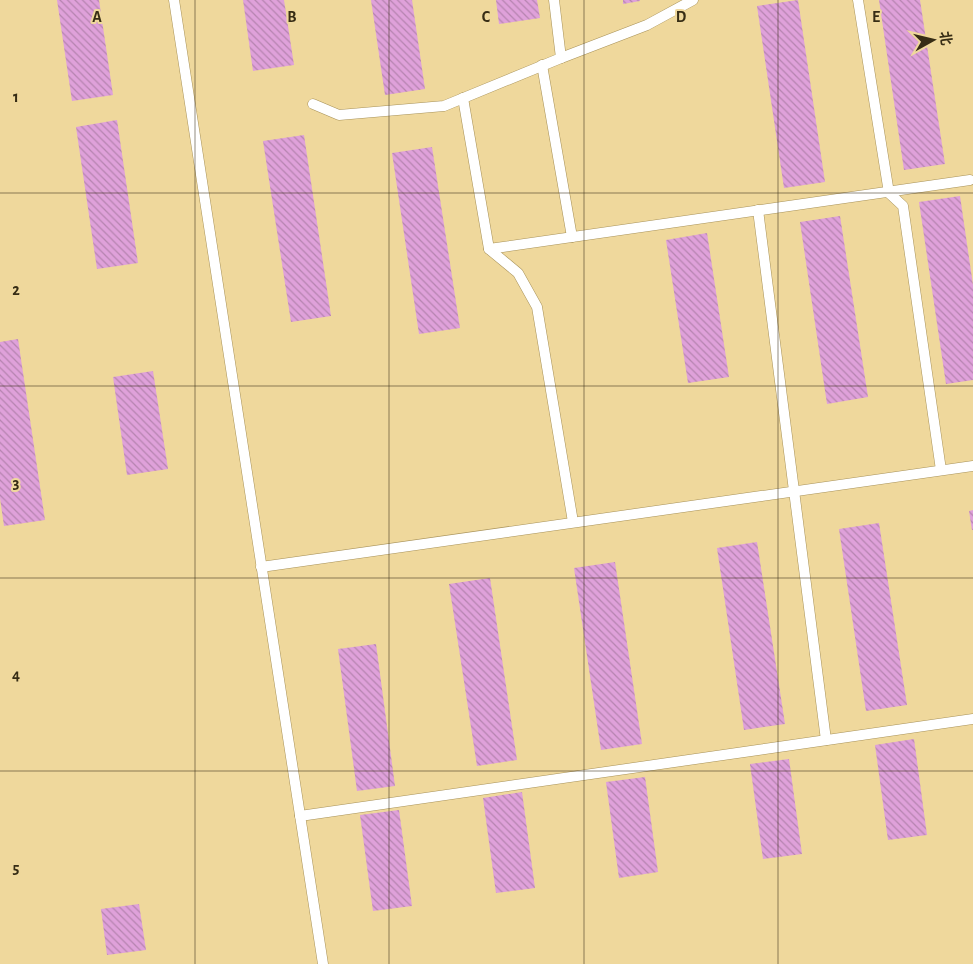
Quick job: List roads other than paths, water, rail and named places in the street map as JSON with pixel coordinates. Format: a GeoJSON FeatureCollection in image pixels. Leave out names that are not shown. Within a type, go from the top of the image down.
{"type":"FeatureCollection","features":[{"type":"Feature","properties":{"kind":"lane"},"geometry":{"type":"LineString","coordinates":[[174,0],[323,964]]}},
{"type":"Feature","properties":{"kind":"lane"},"geometry":{"type":"LineString","coordinates":[[554,0],[561,58]]}},
{"type":"Feature","properties":{"kind":"lane"},"geometry":{"type":"LineString","coordinates":[[313,104],[339,115],[444,106],[542,65],[647,25],[693,0]]}},
{"type":"Feature","properties":{"kind":"lane"},"geometry":{"type":"LineString","coordinates":[[858,0],[889,193],[903,206],[941,470]]}},
{"type":"Feature","properties":{"kind":"lane"},"geometry":{"type":"LineString","coordinates":[[542,65],[572,237]]}},
{"type":"Feature","properties":{"kind":"lane"},"geometry":{"type":"LineString","coordinates":[[463,98],[489,249],[518,272],[537,307],[573,522]]}},
{"type":"Feature","properties":{"kind":"lane"},"geometry":{"type":"LineString","coordinates":[[489,249],[970,180]]}},
{"type":"Feature","properties":{"kind":"lane"},"geometry":{"type":"LineString","coordinates":[[758,210],[826,740]]}},
{"type":"Feature","properties":{"kind":"lane"},"geometry":{"type":"LineString","coordinates":[[262,566],[973,466]]}},
{"type":"Feature","properties":{"kind":"lane"},"geometry":{"type":"LineString","coordinates":[[300,816],[973,718]]}}]}
